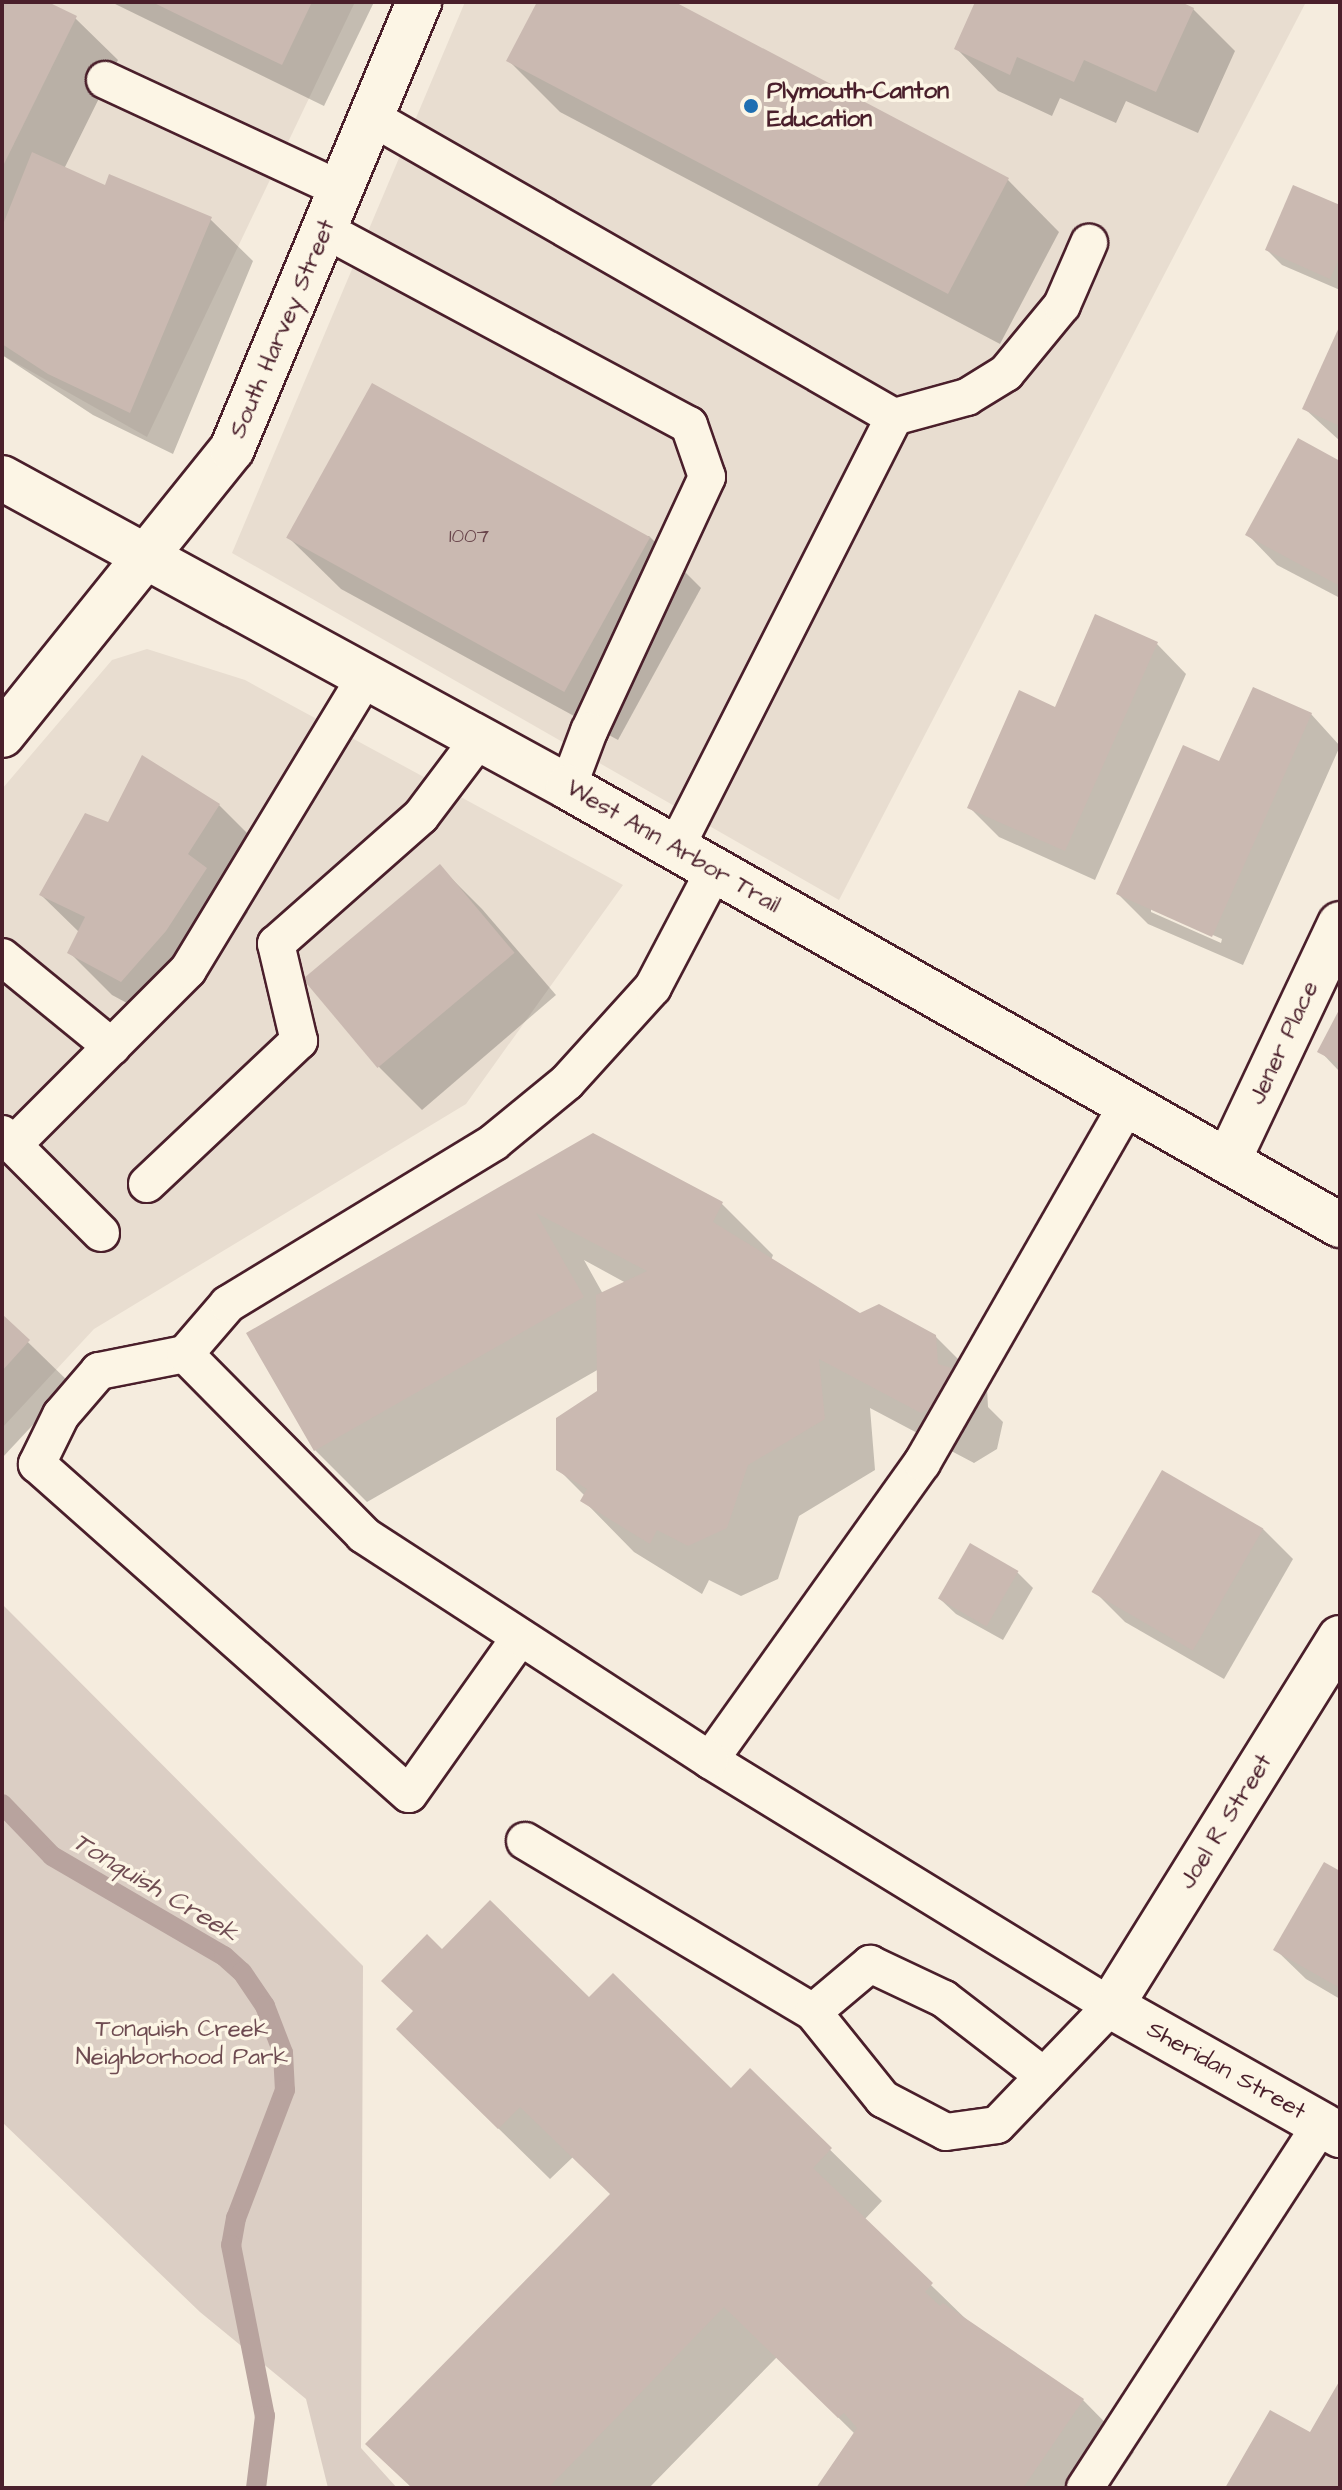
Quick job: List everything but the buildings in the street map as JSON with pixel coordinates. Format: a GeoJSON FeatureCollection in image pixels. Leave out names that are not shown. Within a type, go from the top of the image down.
{"type":"FeatureCollection","features":[{"type":"Feature","properties":{"kind":"street","name":"South Harvey Street"},"geometry":{"type":"LineString","coordinates":[[2,735],[232,449],[419,2]]}},
{"type":"Feature","properties":{"kind":"street","name":"West Ann Arbor Trail"},"geometry":{"type":"LineString","coordinates":[[2,478],[145,559],[568,787],[1340,1225]]}},
{"type":"Feature","properties":{"kind":"street","name":"Jener Place"},"geometry":{"type":"LineString","coordinates":[[1228,1161],[1340,924]]}},
{"type":"Feature","properties":{"kind":"street","name":"Joel R Street"},"geometry":{"type":"LineString","coordinates":[[1111,2006],[1340,1638]]}},
{"type":"Feature","properties":{"kind":"street","name":"Sheridan Street"},"geometry":{"type":"LineString","coordinates":[[1111,2006],[1330,2130]]}},
{"type":"Feature","properties":{"kind":"lane"},"geometry":{"type":"LineString","coordinates":[[105,80],[342,190]]}},
{"type":"Feature","properties":{"kind":"lane"},"geometry":{"type":"LineString","coordinates":[[371,117],[894,417],[967,397],[1006,373],[1062,305],[1089,243]]}},
{"type":"Feature","properties":{"kind":"lane"},"geometry":{"type":"LineString","coordinates":[[325,230],[689,425],[707,477],[589,731],[568,787]]}},
{"type":"Feature","properties":{"kind":"lane"},"geometry":{"type":"LineString","coordinates":[[675,849],[894,417]]}},
{"type":"Feature","properties":{"kind":"lane"},"geometry":{"type":"LineString","coordinates":[[101,1233],[8,1139],[112,1047],[188,970],[365,678]]}},
{"type":"Feature","properties":{"kind":"lane"},"geometry":{"type":"LineString","coordinates":[[147,1184],[299,1041],[276,944],[421,816],[479,739]]}},
{"type":"Feature","properties":{"kind":"lane"},"geometry":{"type":"LineString","coordinates":[[520,1637],[409,1794],[37,1464],[61,1415],[99,1371],[185,1354],[228,1304],[494,1142],[567,1082],[653,987],[714,871]]}},
{"type":"Feature","properties":{"kind":"lane"},"geometry":{"type":"LineString","coordinates":[[2,957],[112,1047]]}},
{"type":"Feature","properties":{"kind":"lane"},"geometry":{"type":"LineString","coordinates":[[710,1760],[922,1463],[1128,1104]]}},
{"type":"Feature","properties":{"kind":"lane"},"geometry":{"type":"LineString","coordinates":[[185,1354],[364,1535],[710,1760],[1111,2006],[997,2125],[946,2132],[883,2099],[813,2012],[525,1841]]}},
{"type":"Feature","properties":{"kind":"lane"},"geometry":{"type":"LineString","coordinates":[[813,2012],[870,1964],[944,1999],[1044,2076]]}},
{"type":"Feature","properties":{"kind":"lane"},"geometry":{"type":"LineString","coordinates":[[1085,2488],[1330,2130]]}},
{"type":"Feature","properties":{"kind":"shaded area"},"geometry":{"type":"Polygon","coordinates":[[[2,2],[355,2],[147,437],[2,355],[2,2]]]}},
{"type":"Feature","properties":{"kind":"shaded area"},"geometry":{"type":"Polygon","coordinates":[[[465,2],[1306,2],[839,900],[232,553],[465,2]]]}},
{"type":"Feature","properties":{"kind":"shaded area"},"geometry":{"type":"Polygon","coordinates":[[[147,649],[245,680],[623,885],[466,1104],[94,1329],[2,1428],[2,789],[112,660],[147,649]]]}},
{"type":"Feature","properties":{"kind":"green space","name":"Tonquish Creek Neighborhood Park"},"geometry":{"type":"Polygon","coordinates":[[[2,1604],[363,1966],[361,2448],[397,2488],[328,2488],[306,2399],[200,2312],[2,2122],[2,1604]]]}},
{"type":"Feature","properties":{"kind":"waterway","name":"Tonquish Creek"},"geometry":{"type":"LineString","coordinates":[[2,1804],[52,1856],[224,1956],[242,1972],[265,2006],[283,2053],[285,2090],[236,2218],[231,2245],[265,2416],[256,2488]]}},
{"type":"Feature","properties":{"kind":"place","name":"Plymouth-Canton Education"},"geometry":{"type":"Point","coordinates":[751,106]}}]}
